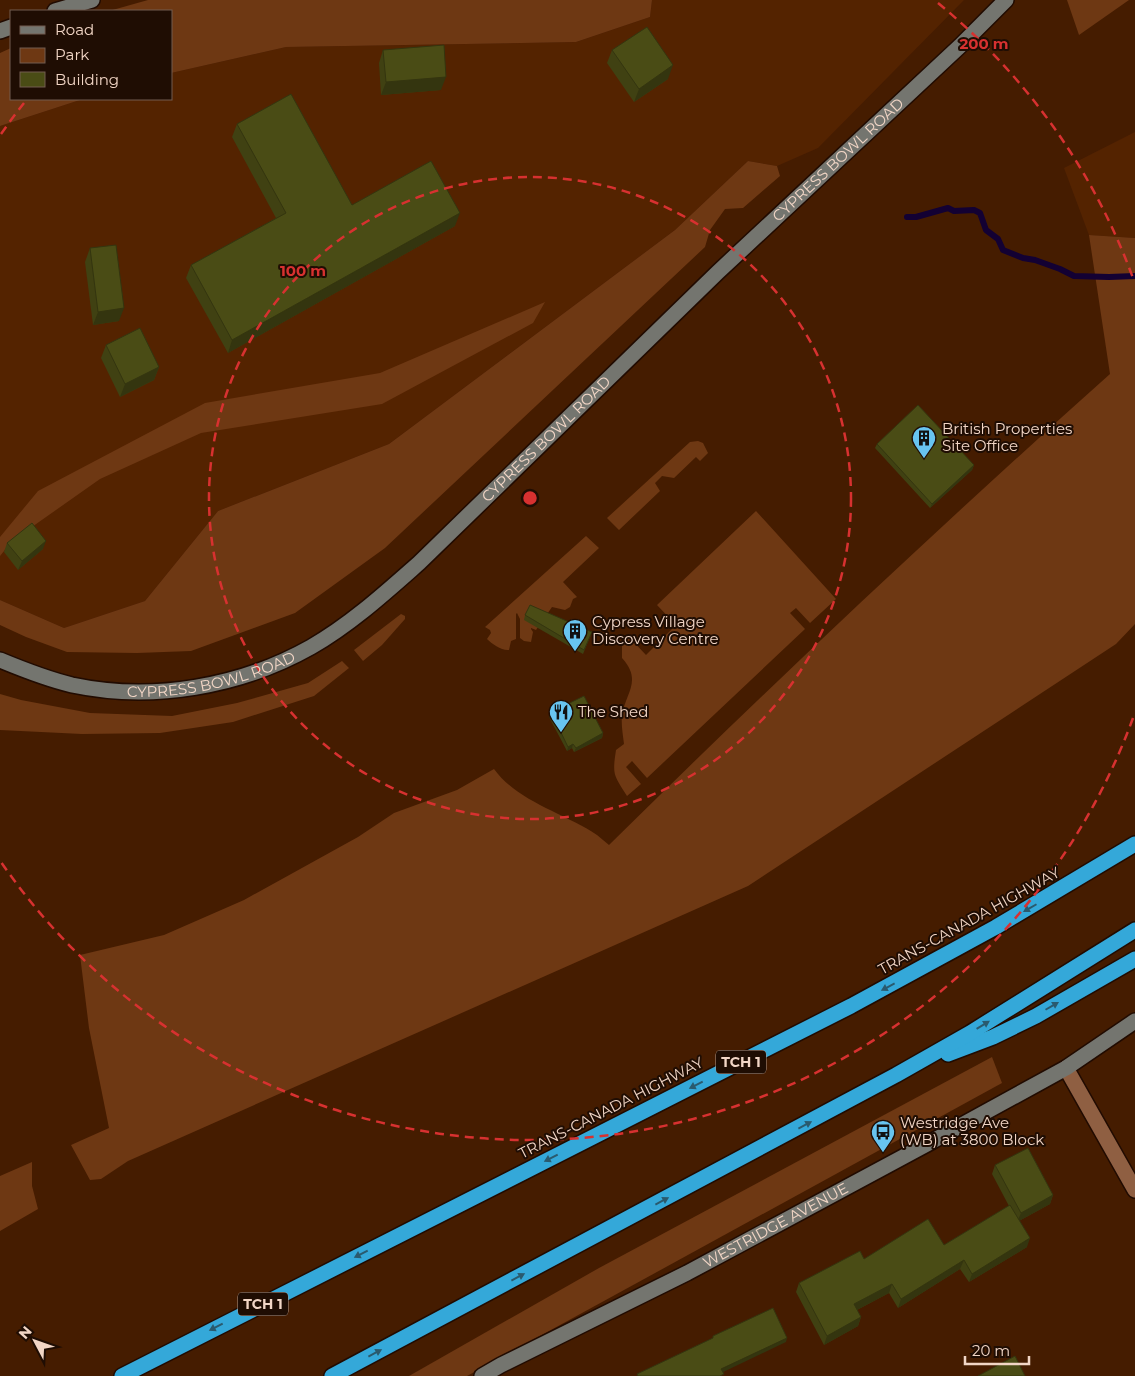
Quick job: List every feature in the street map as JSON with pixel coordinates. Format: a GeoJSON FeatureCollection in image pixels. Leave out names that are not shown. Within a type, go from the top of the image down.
{"type":"FeatureCollection","features":[{"type":"Feature","properties":{"kind":"highway"},"geometry":{"type":"LineString","coordinates":[[1072,883],[1135,834]]}},
{"type":"Feature","properties":{"kind":"highway","name":"TRANS-CANADA HIGHWAY"},"geometry":{"type":"LineString","coordinates":[[122,1376],[842,1010],[996,927],[1135,844]]}},
{"type":"Feature","properties":{"kind":"highway"},"geometry":{"type":"LineString","coordinates":[[332,1376],[896,1075],[979,1027],[1135,930]]}},
{"type":"Feature","properties":{"kind":"highway"},"geometry":{"type":"LineString","coordinates":[[896,1075],[993,1037],[1036,1016],[1135,958]]}},
{"type":"Feature","properties":{"kind":"street"},"geometry":{"type":"LineString","coordinates":[[58,10],[92,0]]}},
{"type":"Feature","properties":{"kind":"street","name":"CYPRESS BOWL ROAD"},"geometry":{"type":"LineString","coordinates":[[0,660],[32,673],[73,685],[112,690],[153,692],[198,687],[238,678],[275,665],[332,634],[419,563],[718,272],[946,60],[1006,0]]}},
{"type":"Feature","properties":{"kind":"street","name":"WESTRIDGE AVENUE"},"geometry":{"type":"LineString","coordinates":[[482,1376],[687,1273],[1066,1068],[1135,1021]]}},
{"type":"Feature","properties":{"kind":"street"},"geometry":{"type":"LineString","coordinates":[[1066,1068],[1135,1190]]}},
{"type":"Feature","properties":{"kind":"shaded area"},"geometry":{"type":"Polygon","coordinates":[[[652,0],[964,0],[818,148],[777,166],[748,161],[675,230],[389,444],[218,511],[145,601],[64,628],[0,600],[0,126],[80,100],[172,100],[172,73],[286,47],[576,42],[650,17],[652,0]]]}},
{"type":"Feature","properties":{"kind":"shaded area"},"geometry":{"type":"Polygon","coordinates":[[[1135,132],[1135,238],[1089,235],[1064,168],[1135,132]]]}},
{"type":"Feature","properties":{"kind":"green space"},"geometry":{"type":"Polygon","coordinates":[[[148,0],[652,0],[650,17],[576,42],[286,47],[172,73],[172,10],[113,10],[148,0]]]}},
{"type":"Feature","properties":{"kind":"green space"},"geometry":{"type":"Polygon","coordinates":[[[1067,0],[1129,0],[1079,35],[1067,0]]]}},
{"type":"Feature","properties":{"kind":"green space"},"geometry":{"type":"Polygon","coordinates":[[[10,48],[10,100],[80,100],[0,126],[0,53],[10,48]]]}},
{"type":"Feature","properties":{"kind":"green space"},"geometry":{"type":"Polygon","coordinates":[[[748,161],[777,166],[780,176],[743,208],[725,209],[710,230],[705,247],[385,548],[295,613],[191,651],[137,653],[67,652],[0,625],[0,600],[64,628],[145,601],[218,511],[389,444],[675,230],[748,161]]]}},
{"type":"Feature","properties":{"kind":"green space"},"geometry":{"type":"Polygon","coordinates":[[[1089,235],[1135,238],[1135,624],[1116,644],[748,886],[128,1161],[101,1179],[90,1180],[71,1145],[109,1128],[89,1028],[80,955],[164,935],[244,900],[358,837],[394,813],[457,790],[494,769],[504,780],[528,799],[584,827],[609,845],[856,606],[1110,374],[1089,235]]]}},
{"type":"Feature","properties":{"kind":"green space"},"geometry":{"type":"Polygon","coordinates":[[[545,302],[533,323],[382,404],[201,433],[100,479],[12,541],[0,556],[0,537],[38,491],[205,403],[380,373],[545,302]]]}},
{"type":"Feature","properties":{"kind":"green space"},"geometry":{"type":"Polygon","coordinates":[[[698,441],[703,443],[708,453],[700,461],[696,457],[674,478],[662,476],[655,483],[660,491],[619,530],[607,518],[690,442],[698,441]]]}},
{"type":"Feature","properties":{"kind":"green space"},"geometry":{"type":"Polygon","coordinates":[[[756,511],[836,599],[810,623],[796,608],[790,613],[805,629],[647,778],[632,761],[626,767],[641,784],[627,796],[614,770],[616,750],[624,744],[622,716],[632,680],[628,666],[622,658],[622,645],[628,636],[646,655],[676,625],[657,605],[756,511]]]}},
{"type":"Feature","properties":{"kind":"green space"},"geometry":{"type":"Polygon","coordinates":[[[586,536],[599,548],[563,582],[577,597],[573,599],[570,607],[565,610],[552,607],[536,630],[531,628],[533,632],[531,642],[520,638],[520,619],[517,613],[516,639],[511,641],[509,650],[494,645],[487,639],[491,633],[485,627],[586,536]]]}},
{"type":"Feature","properties":{"kind":"green space"},"geometry":{"type":"Polygon","coordinates":[[[401,614],[405,616],[405,619],[382,645],[363,661],[354,650],[401,614]]]}},
{"type":"Feature","properties":{"kind":"green space"},"geometry":{"type":"Polygon","coordinates":[[[342,661],[349,668],[314,696],[233,722],[160,733],[82,734],[0,730],[0,694],[21,700],[90,713],[172,716],[237,703],[308,683],[342,661]]]}},
{"type":"Feature","properties":{"kind":"green space"},"geometry":{"type":"Polygon","coordinates":[[[992,1057],[1002,1083],[467,1376],[409,1376],[599,1268],[992,1057]]]}},
{"type":"Feature","properties":{"kind":"green space"},"geometry":{"type":"Polygon","coordinates":[[[32,1162],[32,1186],[38,1209],[0,1231],[0,1176],[32,1162]]]}},
{"type":"Feature","properties":{"kind":"building"},"geometry":{"type":"Polygon","coordinates":[[[647,27],[673,65],[639,89],[612,50],[647,27]]]}},
{"type":"Feature","properties":{"kind":"building"},"geometry":{"type":"Polygon","coordinates":[[[444,45],[446,77],[386,82],[383,50],[444,45]]]}},
{"type":"Feature","properties":{"kind":"building"},"geometry":{"type":"Polygon","coordinates":[[[291,94],[352,205],[431,161],[460,213],[232,340],[191,265],[286,213],[237,124],[291,94]]]}},
{"type":"Feature","properties":{"kind":"building"},"geometry":{"type":"Polygon","coordinates":[[[116,245],[124,308],[98,312],[90,248],[116,245]]]}},
{"type":"Feature","properties":{"kind":"building"},"geometry":{"type":"Polygon","coordinates":[[[140,328],[159,367],[125,384],[106,345],[140,328]]]}},
{"type":"Feature","properties":{"kind":"building","name":"British Properties Site Office"},"geometry":{"type":"Polygon","coordinates":[[[918,405],[974,465],[932,504],[877,444],[918,405]]]}},
{"type":"Feature","properties":{"kind":"building"},"geometry":{"type":"Polygon","coordinates":[[[32,523],[46,541],[22,561],[7,543],[32,523]]]}},
{"type":"Feature","properties":{"kind":"building"},"geometry":{"type":"Polygon","coordinates":[[[530,605],[592,632],[584,650],[525,615],[530,605]]]}},
{"type":"Feature","properties":{"kind":"building"},"geometry":{"type":"Polygon","coordinates":[[[584,696],[603,733],[576,748],[573,744],[568,747],[551,712],[584,696]]]}},
{"type":"Feature","properties":{"kind":"building"},"geometry":{"type":"Polygon","coordinates":[[[1028,1148],[1053,1195],[1021,1213],[995,1165],[1028,1148]]]}},
{"type":"Feature","properties":{"kind":"building"},"geometry":{"type":"Polygon","coordinates":[[[1010,1205],[1030,1238],[972,1274],[964,1260],[901,1299],[892,1284],[854,1304],[861,1317],[827,1336],[799,1283],[860,1251],[864,1259],[928,1219],[944,1245],[1010,1205]]]}},
{"type":"Feature","properties":{"kind":"building"},"geometry":{"type":"Polygon","coordinates":[[[773,1308],[787,1338],[721,1369],[724,1374],[720,1376],[638,1376],[637,1374],[713,1338],[713,1336],[773,1308]]]}},
{"type":"Feature","properties":{"kind":"building"},"geometry":{"type":"Polygon","coordinates":[[[1015,1356],[1025,1376],[978,1376],[1015,1356]]]}},
{"type":"Feature","properties":{"kind":"waterway"},"geometry":{"type":"LineString","coordinates":[[907,217],[916,217],[948,208],[954,211],[974,210],[980,213],[986,230],[998,239],[1003,250],[1060,269],[1074,276],[1135,276]]}},
{"type":"Feature","properties":{"kind":"place","name":"British Properties Site Office"},"geometry":{"type":"Point","coordinates":[924,459]}},
{"type":"Feature","properties":{"kind":"place","name":"Cypress Village Discovery Centre"},"geometry":{"type":"Point","coordinates":[575,652]}},
{"type":"Feature","properties":{"kind":"place","name":"The Shed"},"geometry":{"type":"Point","coordinates":[561,733]}},
{"type":"Feature","properties":{"kind":"place","name":"Westridge Ave (WB) at 3800 Block"},"geometry":{"type":"Point","coordinates":[883,1153]}}]}
